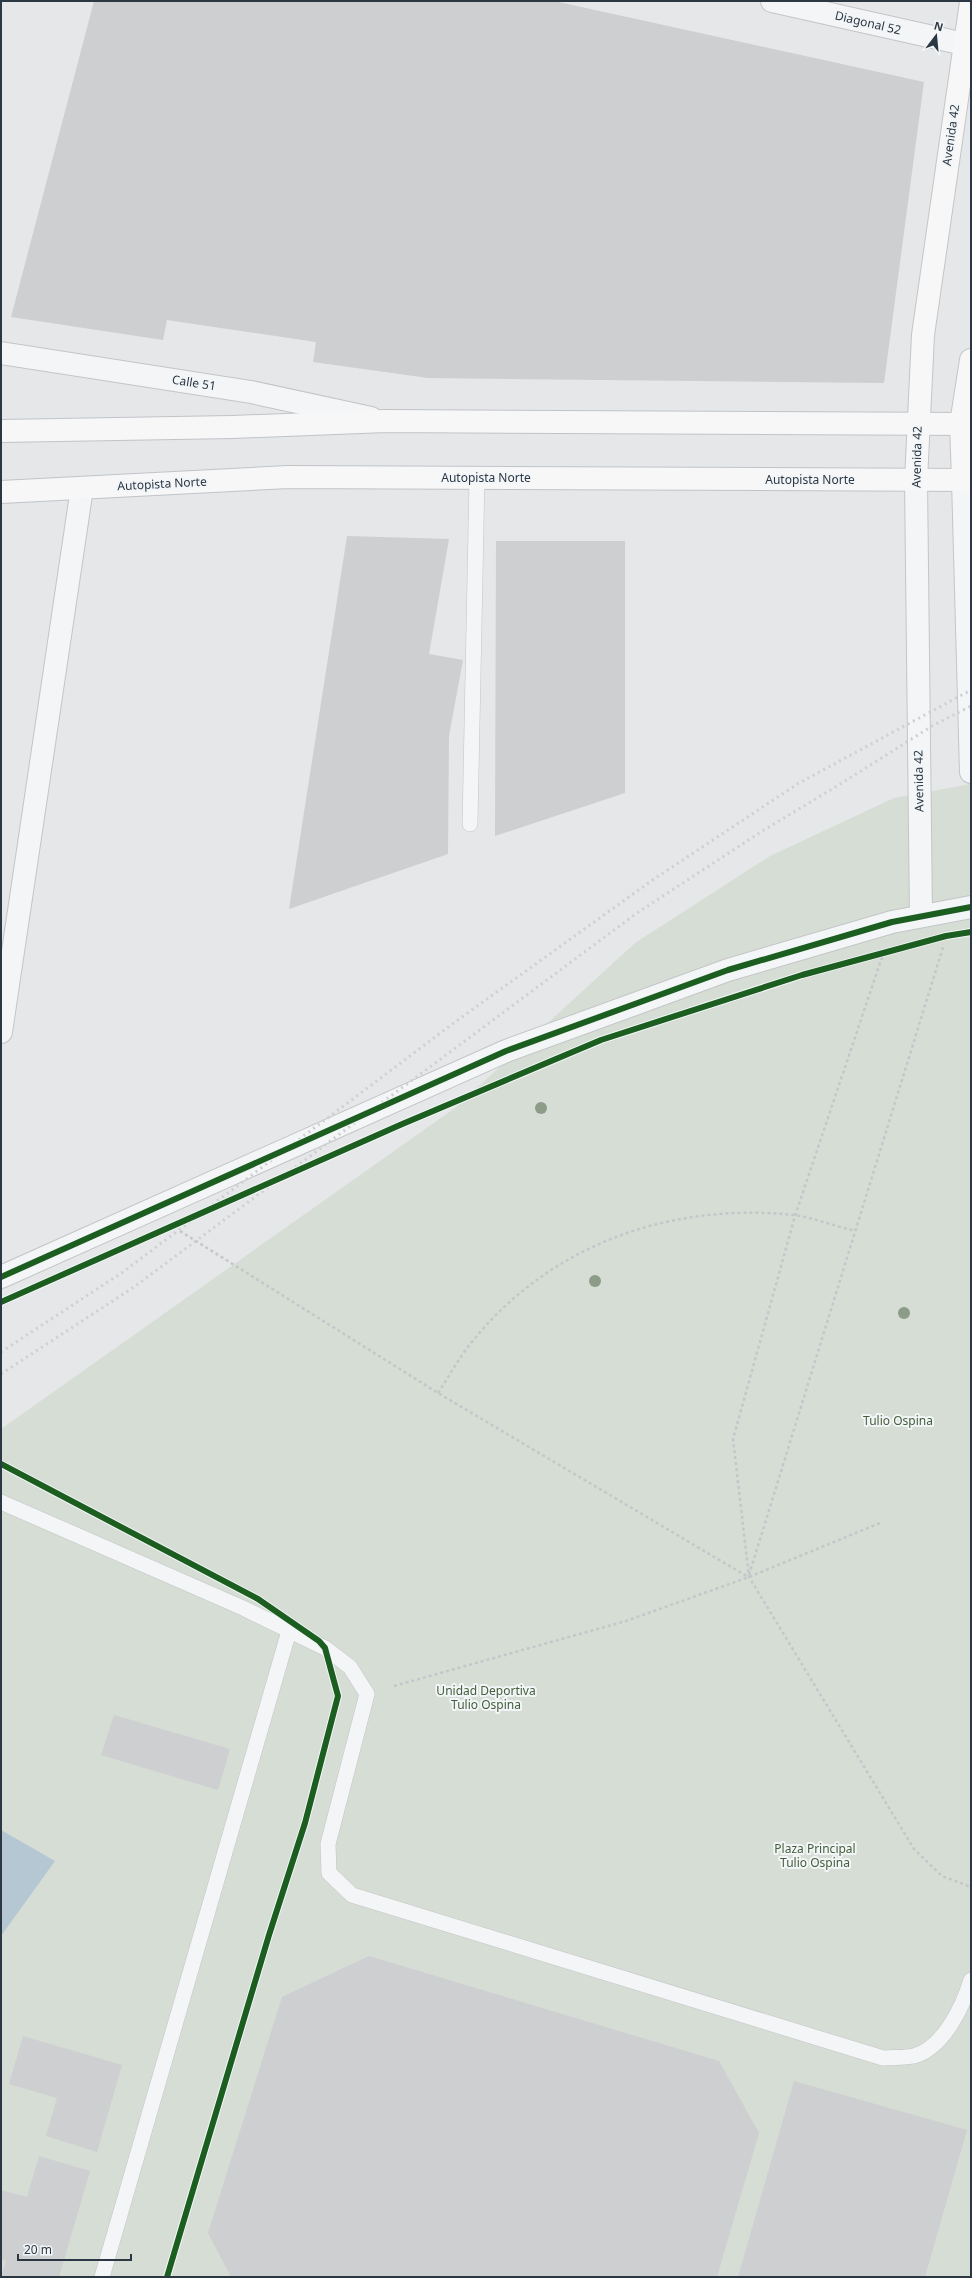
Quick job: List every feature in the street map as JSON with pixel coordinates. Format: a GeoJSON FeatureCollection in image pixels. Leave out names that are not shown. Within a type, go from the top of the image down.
{"type":"FeatureCollection","features":[{"type":"Feature","properties":{"kind":"main road","name":"Avenida 42"},"geometry":{"type":"LineString","coordinates":[[916,480],[917,424],[923,335],[971,2]]}},
{"type":"Feature","properties":{"kind":"main road"},"geometry":{"type":"LineString","coordinates":[[967,480],[966,424],[971,360]]}},
{"type":"Feature","properties":{"kind":"main road"},"geometry":{"type":"LineString","coordinates":[[1,431],[233,427],[386,421],[966,424]]}},
{"type":"Feature","properties":{"kind":"main road","name":"Autopista Norte"},"geometry":{"type":"LineString","coordinates":[[1,492],[288,477],[967,480]]}},
{"type":"Feature","properties":{"kind":"street","name":"Diagonal 52"},"geometry":{"type":"LineString","coordinates":[[772,1],[964,44]]}},
{"type":"Feature","properties":{"kind":"street","name":"Calle 51"},"geometry":{"type":"LineString","coordinates":[[1,353],[250,392],[386,421]]}},
{"type":"Feature","properties":{"kind":"street","name":"Avenida 42"},"geometry":{"type":"LineString","coordinates":[[916,480],[921,916]]}},
{"type":"Feature","properties":{"kind":"street"},"geometry":{"type":"LineString","coordinates":[[967,480],[971,772]]}},
{"type":"Feature","properties":{"kind":"street"},"geometry":{"type":"LineString","coordinates":[[1,1032],[82,488]]}},
{"type":"Feature","properties":{"kind":"street"},"geometry":{"type":"LineString","coordinates":[[1,1277],[506,1051],[728,970],[829,939],[921,916],[971,907]]}},
{"type":"Feature","properties":{"kind":"lane"},"geometry":{"type":"LineString","coordinates":[[470,824],[477,478]]}},
{"type":"Feature","properties":{"kind":"lane"},"geometry":{"type":"LineString","coordinates":[[1,1502],[236,1605],[325,1648],[350,1666],[367,1694],[328,1844],[329,1873],[352,1895],[883,2058],[914,2056],[937,2044],[965,2000],[971,1980]]}},
{"type":"Feature","properties":{"kind":"lane"},"geometry":{"type":"LineString","coordinates":[[102,2277],[289,1631]]}},
{"type":"Feature","properties":{"kind":"path"},"geometry":{"type":"LineString","coordinates":[[749,1577],[944,942]]}},
{"type":"Feature","properties":{"kind":"path"},"geometry":{"type":"LineString","coordinates":[[876,955],[890,951]]}},
{"type":"Feature","properties":{"kind":"path"},"geometry":{"type":"LineString","coordinates":[[884,953],[795,1216],[733,1439],[749,1577],[914,1849],[942,1876],[971,1887]]}},
{"type":"Feature","properties":{"kind":"path"},"geometry":{"type":"LineString","coordinates":[[438,1393],[471,1343],[513,1299],[562,1262],[616,1235],[674,1219],[727,1213],[795,1216],[855,1231]]}},
{"type":"Feature","properties":{"kind":"path"},"geometry":{"type":"LineString","coordinates":[[173,1227],[180,1224]]}},
{"type":"Feature","properties":{"kind":"path"},"geometry":{"type":"LineString","coordinates":[[173,1227],[438,1393],[749,1577]]}},
{"type":"Feature","properties":{"kind":"path"},"geometry":{"type":"LineString","coordinates":[[367,1694],[626,1621],[749,1577],[880,1523]]}},
{"type":"Feature","properties":{"kind":"green space","name":"Unidad Deportiva Tulio Ospina"},"geometry":{"type":"Polygon","coordinates":[[[971,784],[971,2277],[1,2277],[1,1429],[455,1108],[635,943],[770,856],[894,798],[971,784]]]}},
{"type":"Feature","properties":{"kind":"water"},"geometry":{"type":"Polygon","coordinates":[[[1,1830],[55,1861],[1,1936],[1,1830]]]}},
{"type":"Feature","properties":{"kind":"building"},"geometry":{"type":"Polygon","coordinates":[[[94,1],[554,1],[924,82],[884,383],[428,378],[313,362],[316,342],[167,320],[163,340],[11,317],[94,1]]]}},
{"type":"Feature","properties":{"kind":"building"},"geometry":{"type":"Polygon","coordinates":[[[347,536],[449,539],[429,654],[463,660],[449,736],[448,854],[289,909],[347,536]]]}},
{"type":"Feature","properties":{"kind":"building"},"geometry":{"type":"Polygon","coordinates":[[[496,541],[625,541],[625,793],[495,836],[496,541]]]}},
{"type":"Feature","properties":{"kind":"building"},"geometry":{"type":"Polygon","coordinates":[[[114,1715],[230,1749],[218,1790],[101,1755],[114,1715]]]}},
{"type":"Feature","properties":{"kind":"building"},"geometry":{"type":"Polygon","coordinates":[[[369,1956],[719,2061],[759,2133],[717,2277],[231,2277],[208,2233],[282,1997],[369,1956]]]}},
{"type":"Feature","properties":{"kind":"building"},"geometry":{"type":"Polygon","coordinates":[[[23,2036],[122,2065],[97,2152],[46,2136],[57,2098],[9,2084],[23,2036]]]}},
{"type":"Feature","properties":{"kind":"building"},"geometry":{"type":"Polygon","coordinates":[[[794,2081],[967,2130],[925,2277],[738,2277],[794,2081]]]}},
{"type":"Feature","properties":{"kind":"building"},"geometry":{"type":"Polygon","coordinates":[[[39,2156],[90,2171],[59,2277],[1,2277],[6,2261],[1,2260],[1,2190],[27,2197],[39,2156]]]}},
{"type":"Feature","properties":{"kind":"railway"},"geometry":{"type":"LineString","coordinates":[[1,1352],[123,1272],[455,1022],[654,879],[799,783],[971,690]]}},
{"type":"Feature","properties":{"kind":"railway"},"geometry":{"type":"LineString","coordinates":[[1,1374],[134,1287],[637,913],[764,830],[932,726],[971,706]]}},
{"type":"Feature","properties":{"kind":"cycle path"},"geometry":{"type":"LineString","coordinates":[[1,1277],[506,1051],[728,970],[892,922],[971,907]]}},
{"type":"Feature","properties":{"kind":"cycle path"},"geometry":{"type":"LineString","coordinates":[[1,1302],[400,1125],[601,1040],[802,975],[946,936],[971,932]]}},
{"type":"Feature","properties":{"kind":"cycle path"},"geometry":{"type":"LineString","coordinates":[[1,1464],[258,1599],[319,1641],[325,1648],[338,1696],[305,1823],[269,1935],[167,2277]]}},
{"type":"Feature","properties":{"kind":"park label","name":"Tulio Ospina"},"geometry":{"type":"Point","coordinates":[898,1421]}},
{"type":"Feature","properties":{"kind":"park label","name":"Plaza Principal Tulio Ospina"},"geometry":{"type":"Point","coordinates":[815,1856]}}]}
